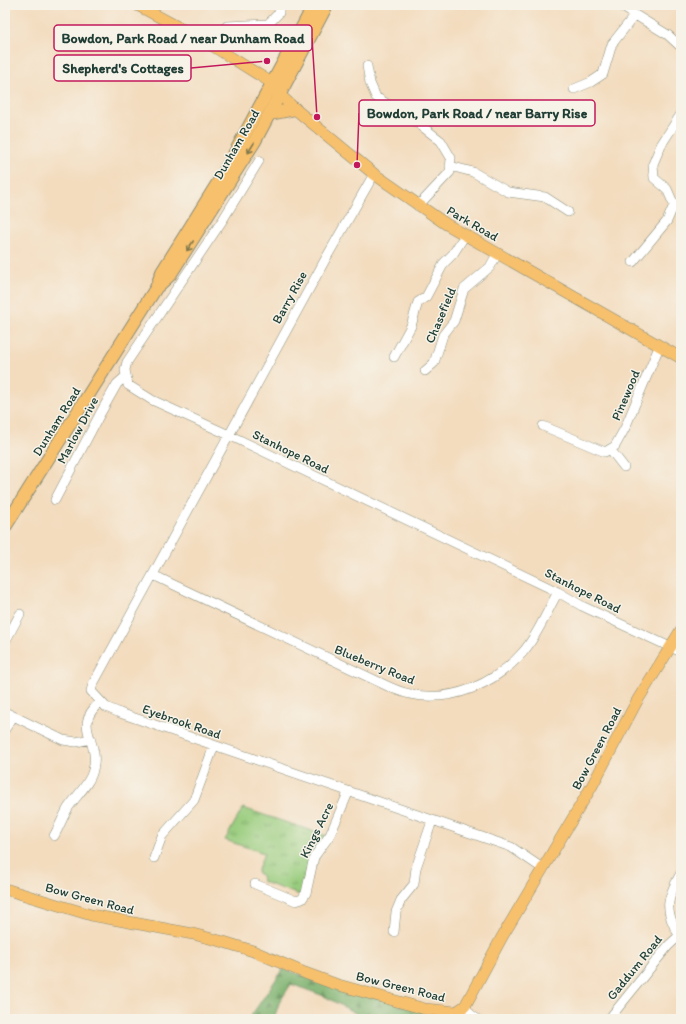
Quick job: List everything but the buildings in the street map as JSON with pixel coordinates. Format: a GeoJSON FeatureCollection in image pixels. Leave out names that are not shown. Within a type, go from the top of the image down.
{"type":"FeatureCollection","features":[{"type":"Feature","properties":{"kind":"highway","name":"Dunham Road"},"geometry":{"type":"LineString","coordinates":[[5,528],[156,288],[162,272],[224,173],[314,5]]}},
{"type":"Feature","properties":{"kind":"highway","name":"Dunham Road"},"geometry":{"type":"LineString","coordinates":[[156,288],[170,275],[211,213],[270,114],[327,5]]}},
{"type":"Feature","properties":{"kind":"highway"},"geometry":{"type":"LineString","coordinates":[[272,83],[279,80],[291,63],[297,60]]}},
{"type":"Feature","properties":{"kind":"highway"},"geometry":{"type":"LineString","coordinates":[[253,121],[261,116],[270,98],[275,95],[280,95]]}},
{"type":"Feature","properties":{"kind":"highway"},"geometry":{"type":"LineString","coordinates":[[270,114],[279,111],[295,110]]}},
{"type":"Feature","properties":{"kind":"main road"},"geometry":{"type":"LineString","coordinates":[[138,5],[208,43],[272,83]]}},
{"type":"Feature","properties":{"kind":"main road","name":"Park Road"},"geometry":{"type":"LineString","coordinates":[[272,83],[280,95],[295,110],[374,174],[418,206],[497,254],[681,358]]}},
{"type":"Feature","properties":{"kind":"main road","name":"Bow Green Road"},"geometry":{"type":"LineString","coordinates":[[5,889],[91,915],[193,934],[224,942],[253,951],[328,981],[425,1009],[456,1012],[465,1006],[502,937],[589,791],[637,701],[681,630]]}},
{"type":"Feature","properties":{"kind":"street"},"geometry":{"type":"LineString","coordinates":[[208,43],[227,26],[268,24],[279,13],[279,5]]}},
{"type":"Feature","properties":{"kind":"street"},"geometry":{"type":"LineString","coordinates":[[619,5],[634,16],[668,35],[681,47]]}},
{"type":"Feature","properties":{"kind":"street"},"geometry":{"type":"LineString","coordinates":[[574,89],[591,82],[603,74],[612,44],[634,16]]}},
{"type":"Feature","properties":{"kind":"street"},"geometry":{"type":"LineString","coordinates":[[367,66],[370,83],[376,97],[419,124],[441,142],[451,158],[450,172],[418,206]]}},
{"type":"Feature","properties":{"kind":"street"},"geometry":{"type":"LineString","coordinates":[[633,262],[667,221],[674,205],[667,188],[654,178],[653,164],[661,145],[681,114]]}},
{"type":"Feature","properties":{"kind":"street"},"geometry":{"type":"LineString","coordinates":[[126,376],[127,362],[218,228],[259,161]]}},
{"type":"Feature","properties":{"kind":"street"},"geometry":{"type":"LineString","coordinates":[[450,166],[473,172],[508,192],[545,197],[568,212]]}},
{"type":"Feature","properties":{"kind":"street","name":"Barry Rise"},"geometry":{"type":"LineString","coordinates":[[228,435],[374,174]]}},
{"type":"Feature","properties":{"kind":"street"},"geometry":{"type":"LineString","coordinates":[[394,357],[412,326],[418,302],[426,297],[444,263],[453,254],[465,235]]}},
{"type":"Feature","properties":{"kind":"street","name":"Chasefield"},"geometry":{"type":"LineString","coordinates":[[425,371],[434,363],[443,335],[454,321],[464,289],[490,267],[497,254]]}},
{"type":"Feature","properties":{"kind":"street","name":"Pinewood"},"geometry":{"type":"LineString","coordinates":[[610,449],[615,446],[625,428],[660,347]]}},
{"type":"Feature","properties":{"kind":"street","name":"Stanhope Road"},"geometry":{"type":"LineString","coordinates":[[126,376],[128,385],[132,389],[152,400],[558,592],[582,606],[671,646],[681,652]]}},
{"type":"Feature","properties":{"kind":"street","name":"Marlow Drive"},"geometry":{"type":"LineString","coordinates":[[55,500],[116,384],[126,376]]}},
{"type":"Feature","properties":{"kind":"street"},"geometry":{"type":"LineString","coordinates":[[543,426],[605,452],[610,449],[624,466]]}},
{"type":"Feature","properties":{"kind":"street"},"geometry":{"type":"LineString","coordinates":[[54,836],[68,808],[87,782],[93,770],[94,748],[86,728],[86,720],[93,708],[100,702],[91,691],[93,684],[228,435]]}},
{"type":"Feature","properties":{"kind":"street","name":"Blueberry Road"},"geometry":{"type":"LineString","coordinates":[[153,575],[399,691],[426,696],[463,692],[491,680],[524,651],[558,592]]}},
{"type":"Feature","properties":{"kind":"street"},"geometry":{"type":"LineString","coordinates":[[5,642],[20,614]]}},
{"type":"Feature","properties":{"kind":"street","name":"Eyebrook Road"},"geometry":{"type":"LineString","coordinates":[[100,702],[106,707],[131,718],[511,847],[542,868]]}},
{"type":"Feature","properties":{"kind":"street"},"geometry":{"type":"LineString","coordinates":[[5,729],[9,714],[63,740],[76,742],[91,739]]}},
{"type":"Feature","properties":{"kind":"street"},"geometry":{"type":"LineString","coordinates":[[154,858],[162,836],[194,800],[214,746]]}},
{"type":"Feature","properties":{"kind":"street","name":"Kings Acre"},"geometry":{"type":"LineString","coordinates":[[255,884],[296,901],[302,899],[306,893],[314,857],[330,835],[348,792]]}},
{"type":"Feature","properties":{"kind":"street"},"geometry":{"type":"LineString","coordinates":[[394,932],[396,912],[401,900],[414,884],[416,868],[432,821]]}},
{"type":"Feature","properties":{"kind":"street"},"geometry":{"type":"LineString","coordinates":[[680,934],[671,922],[668,897],[681,873]]}},
{"type":"Feature","properties":{"kind":"street","name":"Gaddum Road"},"geometry":{"type":"LineString","coordinates":[[608,1019],[668,946],[680,934]]}},
{"type":"Feature","properties":{"kind":"street"},"geometry":{"type":"LineString","coordinates":[[465,1006],[470,1014],[477,1019]]}},
{"type":"Feature","properties":{"kind":"green space"},"geometry":{"type":"Polygon","coordinates":[[[243,808],[327,836],[305,890],[300,895],[263,882],[262,875],[257,873],[264,853],[225,840],[243,808]]]}},
{"type":"Feature","properties":{"kind":"green space"},"geometry":{"type":"Polygon","coordinates":[[[283,969],[427,1013],[425,1019],[366,1019],[324,996],[291,984],[279,1003],[274,1019],[249,1019],[283,969]]]}},
{"type":"Feature","properties":{"kind":"place","name":"Shepherd's Cottages"},"geometry":{"type":"Point","coordinates":[267,61]}},
{"type":"Feature","properties":{"kind":"place","name":"Bowdon, Park Road / near Dunham Road"},"geometry":{"type":"Point","coordinates":[317,117]}},
{"type":"Feature","properties":{"kind":"place","name":"Bowdon, Park Road / near Barry Rise"},"geometry":{"type":"Point","coordinates":[357,165]}}]}
